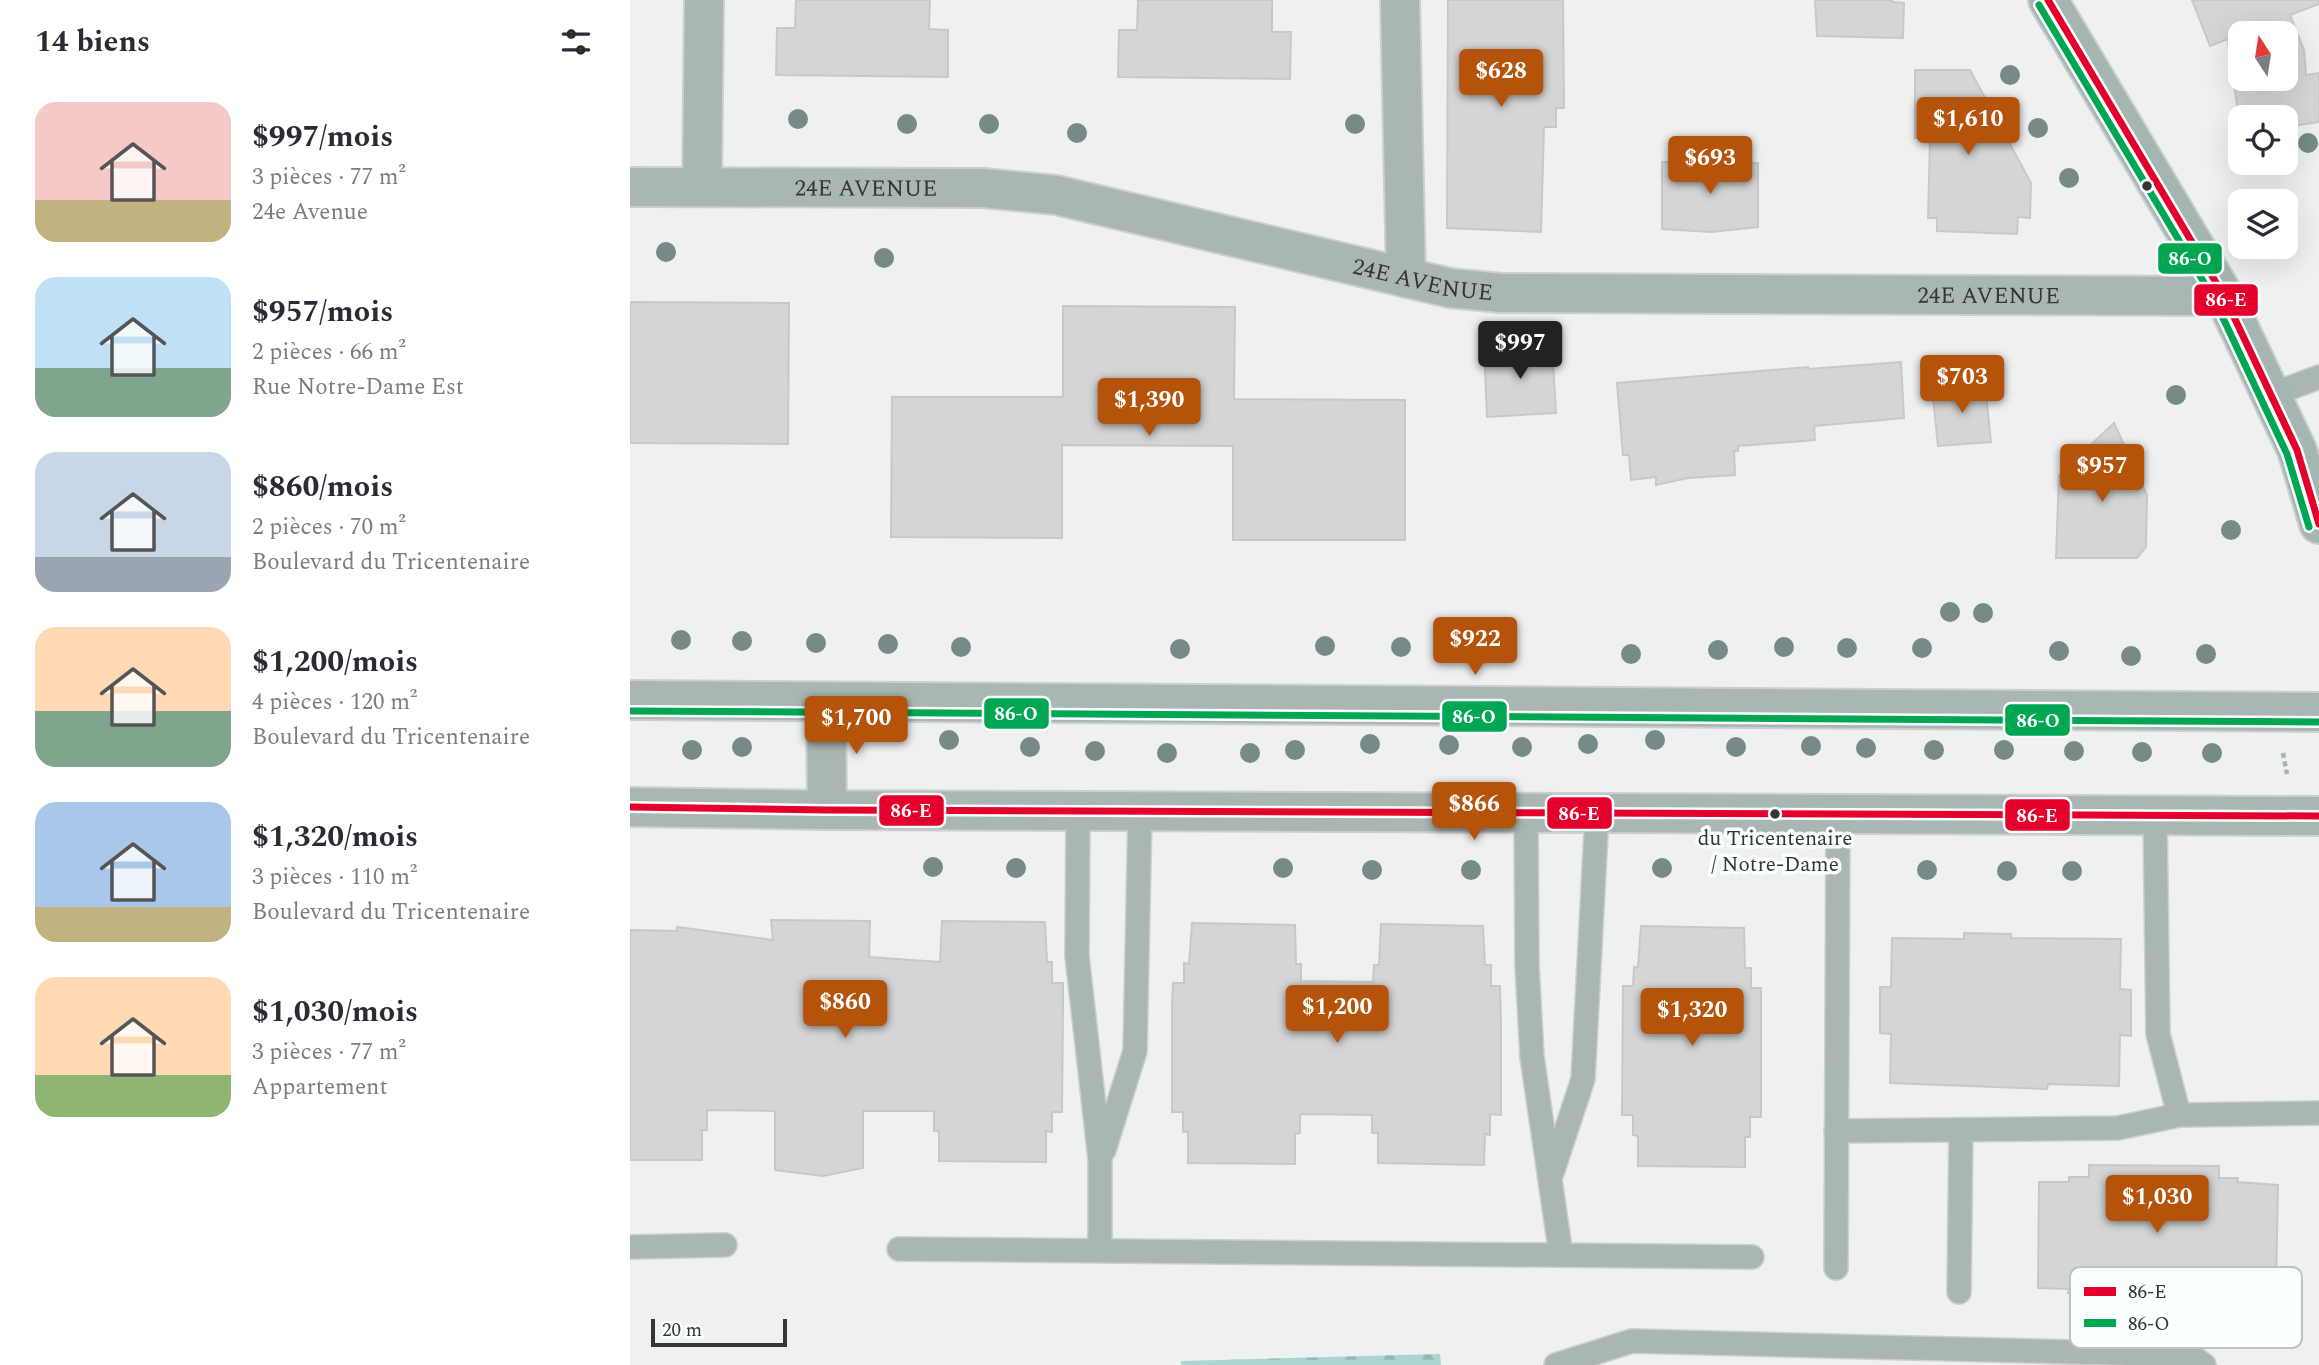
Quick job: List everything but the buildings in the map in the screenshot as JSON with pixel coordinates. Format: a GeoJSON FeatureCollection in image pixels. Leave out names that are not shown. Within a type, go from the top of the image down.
{"type":"FeatureCollection","features":[{"type":"Feature","properties":{"kind":"main road"},"geometry":{"type":"LineString","coordinates":[[2049,0],[2224,296],[2297,450],[2319,524]]}},
{"type":"Feature","properties":{"kind":"street"},"geometry":{"type":"LineString","coordinates":[[702,187],[704,0]]}},
{"type":"Feature","properties":{"kind":"street"},"geometry":{"type":"LineString","coordinates":[[1399,0],[1406,278]]}},
{"type":"Feature","properties":{"kind":"street","name":"24E AVENUE"},"geometry":{"type":"LineString","coordinates":[[630,187],[983,188],[1056,195],[1450,288],[1501,293],[2224,296]]}},
{"type":"Feature","properties":{"kind":"street"},"geometry":{"type":"LineString","coordinates":[[630,700],[2319,712]]}},
{"type":"Feature","properties":{"kind":"street"},"geometry":{"type":"LineString","coordinates":[[826,703],[827,810]]}},
{"type":"Feature","properties":{"kind":"street"},"geometry":{"type":"LineString","coordinates":[[630,807],[2319,816]]}},
{"type":"Feature","properties":{"kind":"lane"},"geometry":{"type":"LineString","coordinates":[[2271,395],[2319,377]]}},
{"type":"Feature","properties":{"kind":"lane"},"geometry":{"type":"LineString","coordinates":[[1078,811],[1077,956],[1100,1159],[1100,1251]]}},
{"type":"Feature","properties":{"kind":"lane"},"geometry":{"type":"LineString","coordinates":[[1100,1159],[1135,1051],[1140,811]]}},
{"type":"Feature","properties":{"kind":"lane"},"geometry":{"type":"LineString","coordinates":[[1526,813],[1527,965],[1532,1057],[1561,1255]]}},
{"type":"Feature","properties":{"kind":"lane"},"geometry":{"type":"LineString","coordinates":[[1550,1179],[1583,1079],[1597,813]]}},
{"type":"Feature","properties":{"kind":"lane"},"geometry":{"type":"LineString","coordinates":[[1836,1268],[1838,814]]}},
{"type":"Feature","properties":{"kind":"lane"},"geometry":{"type":"LineString","coordinates":[[2155,816],[2158,1034],[2179,1115]]}},
{"type":"Feature","properties":{"kind":"lane"},"geometry":{"type":"LineString","coordinates":[[1836,1131],[2118,1128],[2179,1115],[2319,1113]]}},
{"type":"Feature","properties":{"kind":"lane"},"geometry":{"type":"LineString","coordinates":[[1959,1292],[1961,1130]]}},
{"type":"Feature","properties":{"kind":"lane"},"geometry":{"type":"LineString","coordinates":[[630,1247],[725,1245]]}},
{"type":"Feature","properties":{"kind":"lane"},"geometry":{"type":"LineString","coordinates":[[899,1249],[1752,1257]]}},
{"type":"Feature","properties":{"kind":"lane"},"geometry":{"type":"LineString","coordinates":[[1556,1365],[1632,1341],[1845,1356],[2194,1362]]}},
{"type":"Feature","properties":{"kind":"green space"},"geometry":{"type":"Polygon","coordinates":[[[1440,1354],[1441,1365],[1181,1365],[1181,1361],[1440,1354]]]}},
{"type":"Feature","properties":{"kind":"transit line","name":"86-E"},"geometry":{"type":"LineString","coordinates":[[2048,0],[2224,296],[2297,450],[2319,524]]}},
{"type":"Feature","properties":{"kind":"transit line","name":"86-O"},"geometry":{"type":"LineString","coordinates":[[2039,5],[2215,301],[2287,454],[2309,527]]}},
{"type":"Feature","properties":{"kind":"transit line","name":"86-O"},"geometry":{"type":"LineString","coordinates":[[630,711],[2319,722]]}},
{"type":"Feature","properties":{"kind":"transit line","name":"86-E"},"geometry":{"type":"LineString","coordinates":[[630,807],[2319,816]]}},
{"type":"Feature","properties":{"kind":"place","name":"du Tricentenaire / Notre-Dame"},"geometry":{"type":"Point","coordinates":[1775,814]}}]}
